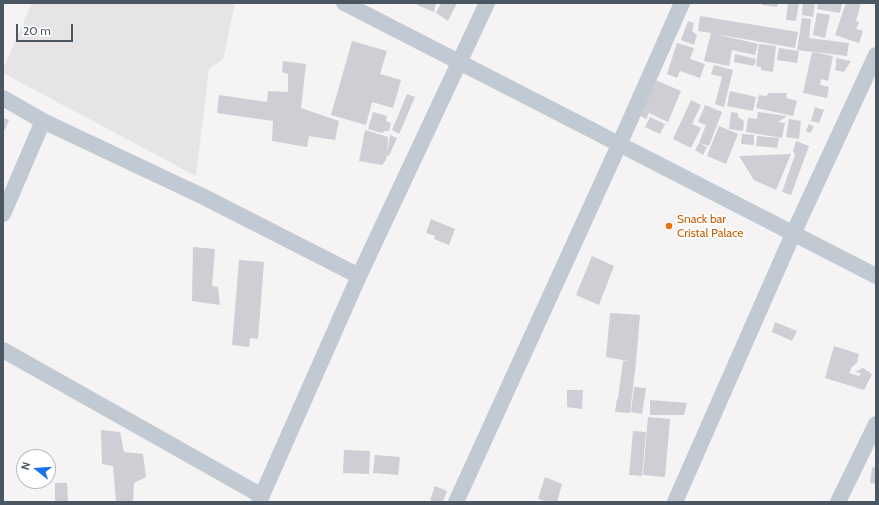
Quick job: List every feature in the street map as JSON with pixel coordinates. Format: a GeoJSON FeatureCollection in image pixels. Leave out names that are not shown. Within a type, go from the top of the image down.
{"type":"FeatureCollection","features":[{"type":"Feature","properties":{"kind":"street"},"geometry":{"type":"LineString","coordinates":[[344,3],[876,276]]}},
{"type":"Feature","properties":{"kind":"street"},"geometry":{"type":"LineString","coordinates":[[3,350],[261,499],[359,276],[487,3]]}},
{"type":"Feature","properties":{"kind":"street"},"geometry":{"type":"LineString","coordinates":[[456,502],[682,3]]}},
{"type":"Feature","properties":{"kind":"street"},"geometry":{"type":"LineString","coordinates":[[675,502],[793,234],[876,55]]}},
{"type":"Feature","properties":{"kind":"street"},"geometry":{"type":"LineString","coordinates":[[3,98],[43,121],[198,194],[359,276]]}},
{"type":"Feature","properties":{"kind":"street"},"geometry":{"type":"LineString","coordinates":[[3,214],[43,121]]}},
{"type":"Feature","properties":{"kind":"street"},"geometry":{"type":"LineString","coordinates":[[838,502],[876,424]]}},
{"type":"Feature","properties":{"kind":"shaded area"},"geometry":{"type":"Polygon","coordinates":[[[32,3],[235,3],[223,59],[209,69],[196,176],[3,73],[3,69],[32,3]]]}},
{"type":"Feature","properties":{"kind":"building"},"geometry":{"type":"Polygon","coordinates":[[[418,3],[436,3],[434,12],[417,5],[418,3]]]}},
{"type":"Feature","properties":{"kind":"building"},"geometry":{"type":"Polygon","coordinates":[[[441,3],[457,3],[448,21],[436,13],[441,3]]]}},
{"type":"Feature","properties":{"kind":"building"},"geometry":{"type":"Polygon","coordinates":[[[762,3],[778,3],[777,7],[762,5],[762,3]]]}},
{"type":"Feature","properties":{"kind":"building"},"geometry":{"type":"Polygon","coordinates":[[[788,3],[799,3],[796,21],[786,20],[788,3]]]}},
{"type":"Feature","properties":{"kind":"building"},"geometry":{"type":"Polygon","coordinates":[[[803,3],[815,3],[813,17],[802,15],[803,3]]]}},
{"type":"Feature","properties":{"kind":"building"},"geometry":{"type":"Polygon","coordinates":[[[818,3],[842,3],[840,13],[817,9],[818,3]]]}},
{"type":"Feature","properties":{"kind":"building"},"geometry":{"type":"Polygon","coordinates":[[[846,3],[861,3],[856,21],[859,22],[856,29],[863,31],[859,43],[835,35],[846,3]]]}},
{"type":"Feature","properties":{"kind":"building"},"geometry":{"type":"Polygon","coordinates":[[[817,13],[830,15],[825,38],[813,35],[817,13]]]}},
{"type":"Feature","properties":{"kind":"building"},"geometry":{"type":"Polygon","coordinates":[[[700,16],[798,32],[795,48],[716,34],[758,44],[755,55],[732,50],[729,66],[704,61],[711,33],[698,31],[700,16]]]}},
{"type":"Feature","properties":{"kind":"building"},"geometry":{"type":"Polygon","coordinates":[[[802,18],[811,19],[809,38],[849,43],[847,56],[797,50],[802,18]]]}},
{"type":"Feature","properties":{"kind":"building"},"geometry":{"type":"Polygon","coordinates":[[[688,21],[694,23],[692,31],[697,35],[694,45],[681,40],[688,21]]]}},
{"type":"Feature","properties":{"kind":"building"},"geometry":{"type":"Polygon","coordinates":[[[352,41],[387,51],[380,74],[401,80],[393,108],[372,102],[366,125],[331,115],[352,41]]]}},
{"type":"Feature","properties":{"kind":"building"},"geometry":{"type":"Polygon","coordinates":[[[677,43],[694,48],[690,59],[705,64],[700,78],[680,71],[677,78],[667,74],[677,43]]]}},
{"type":"Feature","properties":{"kind":"building"},"geometry":{"type":"Polygon","coordinates":[[[759,44],[776,46],[773,72],[761,70],[761,67],[756,66],[759,44]]]}},
{"type":"Feature","properties":{"kind":"building"},"geometry":{"type":"Polygon","coordinates":[[[779,48],[799,51],[797,63],[777,60],[779,48]]]}},
{"type":"Feature","properties":{"kind":"building"},"geometry":{"type":"Polygon","coordinates":[[[812,52],[833,56],[828,81],[821,79],[820,85],[829,87],[827,98],[803,93],[812,52]]]}},
{"type":"Feature","properties":{"kind":"building"},"geometry":{"type":"Polygon","coordinates":[[[735,54],[756,59],[754,66],[734,62],[735,54]]]}},
{"type":"Feature","properties":{"kind":"building"},"geometry":{"type":"Polygon","coordinates":[[[836,58],[851,61],[844,72],[835,70],[836,58]]]}},
{"type":"Feature","properties":{"kind":"building"},"geometry":{"type":"Polygon","coordinates":[[[283,61],[306,64],[301,108],[339,121],[335,140],[309,136],[307,147],[272,141],[273,121],[217,113],[219,95],[267,102],[268,91],[288,92],[288,74],[282,72],[283,61]]]}},
{"type":"Feature","properties":{"kind":"building"},"geometry":{"type":"Polygon","coordinates":[[[714,65],[733,70],[724,107],[715,104],[722,77],[711,74],[714,65]]]}},
{"type":"Feature","properties":{"kind":"building"},"geometry":{"type":"Polygon","coordinates":[[[655,80],[681,91],[668,122],[649,113],[646,119],[639,115],[655,80]]]}},
{"type":"Feature","properties":{"kind":"building"},"geometry":{"type":"Polygon","coordinates":[[[730,91],[756,97],[753,111],[727,106],[730,91]]]}},
{"type":"Feature","properties":{"kind":"building"},"geometry":{"type":"Polygon","coordinates":[[[768,93],[787,93],[786,98],[797,101],[793,116],[756,108],[759,95],[767,96],[768,93]]]}},
{"type":"Feature","properties":{"kind":"building"},"geometry":{"type":"Polygon","coordinates":[[[407,94],[415,97],[399,134],[392,130],[407,94]]]}},
{"type":"Feature","properties":{"kind":"building"},"geometry":{"type":"Polygon","coordinates":[[[691,100],[701,105],[692,124],[701,128],[691,148],[673,139],[691,100]]]}},
{"type":"Feature","properties":{"kind":"building"},"geometry":{"type":"Polygon","coordinates":[[[705,105],[722,112],[709,146],[699,143],[706,125],[698,122],[705,105]]]}},
{"type":"Feature","properties":{"kind":"building"},"geometry":{"type":"Polygon","coordinates":[[[815,107],[824,110],[819,123],[811,121],[815,107]]]}},
{"type":"Feature","properties":{"kind":"building"},"geometry":{"type":"Polygon","coordinates":[[[373,112],[387,116],[386,121],[391,123],[389,131],[382,133],[368,129],[373,112]]]}},
{"type":"Feature","properties":{"kind":"building"},"geometry":{"type":"Polygon","coordinates":[[[731,112],[738,113],[738,117],[744,121],[743,131],[729,129],[731,112]]]}},
{"type":"Feature","properties":{"kind":"building"},"geometry":{"type":"Polygon","coordinates":[[[758,112],[787,116],[778,122],[785,123],[782,138],[746,132],[748,118],[757,119],[758,112]]]}},
{"type":"Feature","properties":{"kind":"building"},"geometry":{"type":"Polygon","coordinates":[[[650,117],[665,124],[660,134],[645,127],[650,117]]]}},
{"type":"Feature","properties":{"kind":"building"},"geometry":{"type":"Polygon","coordinates":[[[3,118],[9,120],[3,134],[3,118]]]}},
{"type":"Feature","properties":{"kind":"building"},"geometry":{"type":"Polygon","coordinates":[[[789,119],[801,121],[799,139],[786,137],[789,119]]]}},
{"type":"Feature","properties":{"kind":"building"},"geometry":{"type":"Polygon","coordinates":[[[809,124],[814,127],[810,133],[806,131],[809,124]]]}},
{"type":"Feature","properties":{"kind":"building"},"geometry":{"type":"Polygon","coordinates":[[[719,126],[738,134],[726,164],[707,156],[719,126]]]}},
{"type":"Feature","properties":{"kind":"building"},"geometry":{"type":"Polygon","coordinates":[[[365,130],[388,137],[387,153],[390,135],[397,138],[389,156],[387,155],[386,160],[382,165],[359,161],[365,130]]]}},
{"type":"Feature","properties":{"kind":"building"},"geometry":{"type":"Polygon","coordinates":[[[742,134],[754,135],[754,145],[741,144],[742,134]]]}},
{"type":"Feature","properties":{"kind":"building"},"geometry":{"type":"Polygon","coordinates":[[[757,136],[779,138],[777,148],[756,146],[757,136]]]}},
{"type":"Feature","properties":{"kind":"building"},"geometry":{"type":"Polygon","coordinates":[[[796,141],[809,146],[791,195],[782,192],[795,155],[793,151],[796,141]]]}},
{"type":"Feature","properties":{"kind":"building"},"geometry":{"type":"Polygon","coordinates":[[[699,143],[707,147],[703,155],[695,150],[699,143]]]}},
{"type":"Feature","properties":{"kind":"building"},"geometry":{"type":"Polygon","coordinates":[[[791,154],[776,190],[754,180],[739,156],[791,154]]]}},
{"type":"Feature","properties":{"kind":"building"},"geometry":{"type":"Polygon","coordinates":[[[431,219],[455,229],[449,245],[434,239],[435,236],[426,233],[431,219]]]}},
{"type":"Feature","properties":{"kind":"building"},"geometry":{"type":"Polygon","coordinates":[[[193,247],[215,249],[212,286],[218,287],[220,305],[192,301],[193,247]]]}},
{"type":"Feature","properties":{"kind":"building"},"geometry":{"type":"Polygon","coordinates":[[[592,256],[614,266],[599,305],[576,295],[592,256]]]}},
{"type":"Feature","properties":{"kind":"building"},"geometry":{"type":"Polygon","coordinates":[[[239,260],[264,262],[258,339],[250,338],[249,347],[232,345],[239,260]]]}},
{"type":"Feature","properties":{"kind":"building"},"geometry":{"type":"Polygon","coordinates":[[[610,313],[640,315],[630,413],[615,412],[623,361],[628,361],[606,357],[610,313]]]}},
{"type":"Feature","properties":{"kind":"building"},"geometry":{"type":"Polygon","coordinates":[[[775,322],[797,331],[792,341],[772,332],[775,322]]]}},
{"type":"Feature","properties":{"kind":"building"},"geometry":{"type":"Polygon","coordinates":[[[834,346],[859,354],[857,363],[852,367],[849,373],[859,376],[861,373],[855,372],[863,368],[872,374],[864,390],[825,378],[834,346]]]}},
{"type":"Feature","properties":{"kind":"building"},"geometry":{"type":"Polygon","coordinates":[[[634,387],[646,388],[642,414],[631,412],[634,387]]]}},
{"type":"Feature","properties":{"kind":"building"},"geometry":{"type":"Polygon","coordinates":[[[567,390],[583,390],[582,409],[567,407],[567,390]]]}},
{"type":"Feature","properties":{"kind":"building"},"geometry":{"type":"Polygon","coordinates":[[[650,400],[687,403],[684,415],[650,415],[650,400]]]}},
{"type":"Feature","properties":{"kind":"building"},"geometry":{"type":"Polygon","coordinates":[[[648,417],[670,419],[665,477],[643,475],[648,417]]]}},
{"type":"Feature","properties":{"kind":"building"},"geometry":{"type":"Polygon","coordinates":[[[101,430],[120,432],[124,452],[143,454],[146,477],[134,483],[133,502],[116,502],[113,466],[102,464],[101,430]]]}},
{"type":"Feature","properties":{"kind":"building"},"geometry":{"type":"Polygon","coordinates":[[[633,431],[646,432],[642,476],[629,475],[633,431]]]}},
{"type":"Feature","properties":{"kind":"building"},"geometry":{"type":"Polygon","coordinates":[[[344,450],[370,451],[369,474],[343,473],[344,450]]]}},
{"type":"Feature","properties":{"kind":"building"},"geometry":{"type":"Polygon","coordinates":[[[375,455],[400,457],[398,475],[373,473],[375,455]]]}},
{"type":"Feature","properties":{"kind":"building"},"geometry":{"type":"Polygon","coordinates":[[[872,467],[876,468],[876,484],[870,483],[872,467]]]}},
{"type":"Feature","properties":{"kind":"building"},"geometry":{"type":"Polygon","coordinates":[[[545,477],[562,484],[557,502],[548,502],[538,499],[545,477]]]}},
{"type":"Feature","properties":{"kind":"building"},"geometry":{"type":"Polygon","coordinates":[[[56,483],[67,483],[68,502],[55,502],[56,483]]]}},
{"type":"Feature","properties":{"kind":"building"},"geometry":{"type":"Polygon","coordinates":[[[435,486],[447,491],[443,502],[434,502],[430,500],[435,486]]]}},
{"type":"Feature","properties":{"kind":"place","name":"Snack bar Cristal Palace"},"geometry":{"type":"Point","coordinates":[669,226]}}]}
